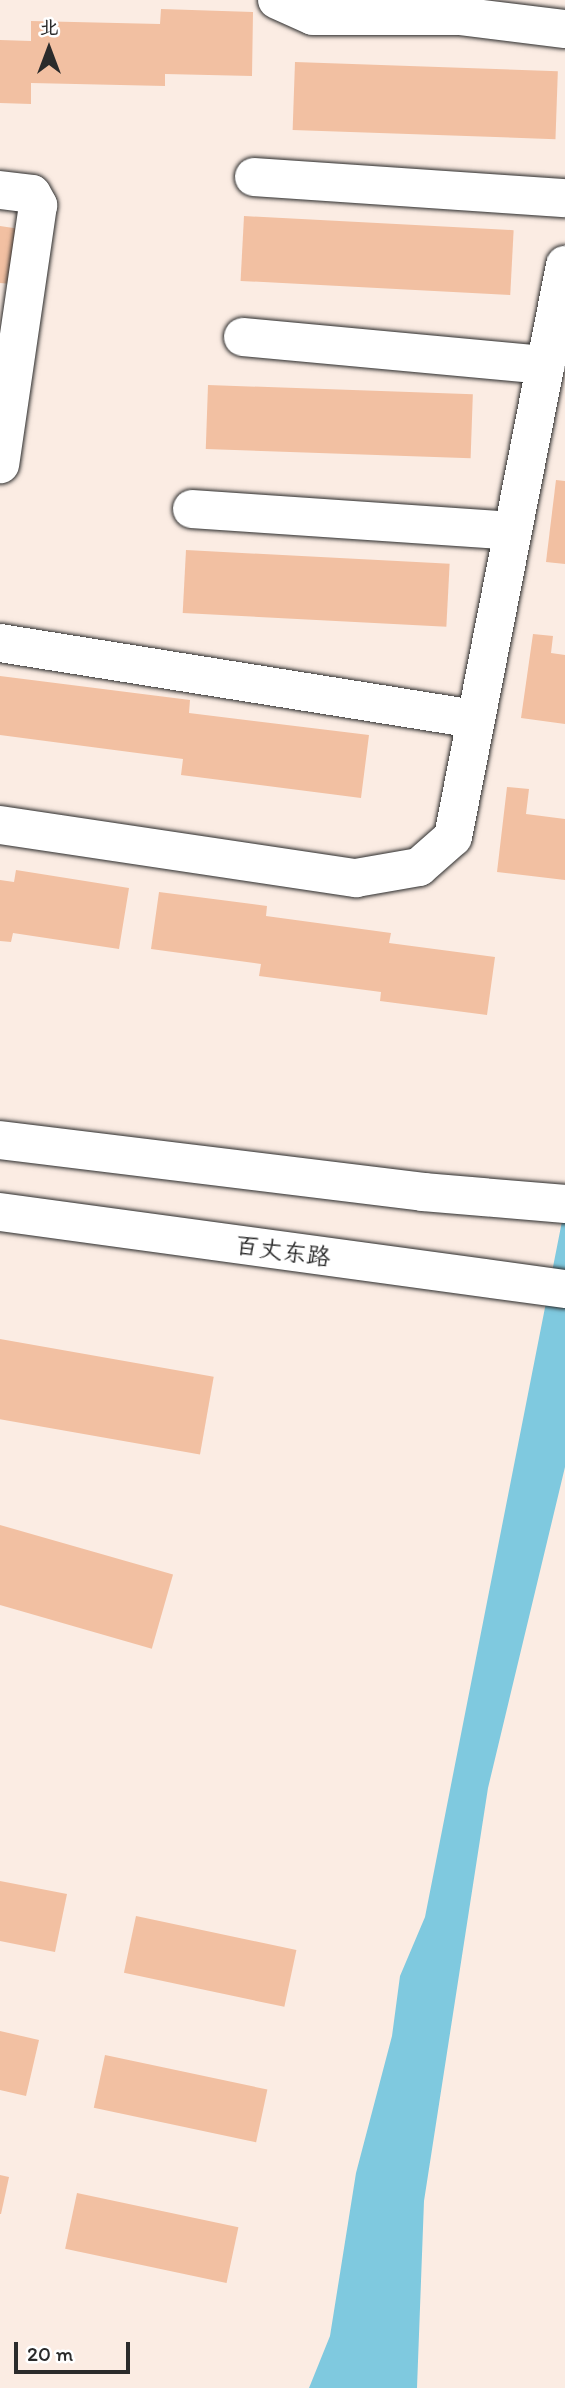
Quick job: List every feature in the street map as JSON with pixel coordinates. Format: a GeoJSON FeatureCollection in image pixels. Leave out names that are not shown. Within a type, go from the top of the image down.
{"type":"FeatureCollection","features":[{"type":"Feature","properties":{"kind":"main road"},"geometry":{"type":"LineString","coordinates":[[277,0],[313,16],[459,16],[565,29]]}},
{"type":"Feature","properties":{"kind":"main road"},"geometry":{"type":"LineString","coordinates":[[254,177],[565,198]]}},
{"type":"Feature","properties":{"kind":"main road"},"geometry":{"type":"LineString","coordinates":[[0,190],[32,194],[38,205],[0,464]]}},
{"type":"Feature","properties":{"kind":"main road"},"geometry":{"type":"LineString","coordinates":[[0,825],[356,878],[419,867],[453,837],[565,265]]}},
{"type":"Feature","properties":{"kind":"main road"},"geometry":{"type":"LineString","coordinates":[[243,337],[545,365]]}},
{"type":"Feature","properties":{"kind":"main road"},"geometry":{"type":"LineString","coordinates":[[192,509],[512,531]]}},
{"type":"Feature","properties":{"kind":"main road"},"geometry":{"type":"LineString","coordinates":[[0,643],[475,719]]}},
{"type":"Feature","properties":{"kind":"main road"},"geometry":{"type":"LineString","coordinates":[[0,1140],[424,1192],[565,1204]]}},
{"type":"Feature","properties":{"kind":"main road","name":"百丈东路"},"geometry":{"type":"LineString","coordinates":[[0,1212],[565,1289]]}},
{"type":"Feature","properties":{"kind":"water"},"geometry":{"type":"Polygon","coordinates":[[[565,1206],[565,1467],[488,1788],[424,2201],[417,2388],[309,2388],[330,2336],[356,2173],[392,2036],[400,1976],[425,1917],[565,1206]]]}},
{"type":"Feature","properties":{"kind":"building"},"geometry":{"type":"Polygon","coordinates":[[[161,9],[253,12],[252,76],[165,74],[165,86],[31,83],[31,104],[0,103],[0,40],[31,41],[31,21],[160,24],[161,9]]]}},
{"type":"Feature","properties":{"kind":"building"},"geometry":{"type":"Polygon","coordinates":[[[295,62],[558,71],[555,139],[293,130],[295,62]]]}},
{"type":"Feature","properties":{"kind":"building"},"geometry":{"type":"Polygon","coordinates":[[[244,216],[514,230],[510,295],[241,281],[244,216]]]}},
{"type":"Feature","properties":{"kind":"building"},"geometry":{"type":"Polygon","coordinates":[[[0,226],[20,229],[12,284],[0,283],[0,226]]]}},
{"type":"Feature","properties":{"kind":"building"},"geometry":{"type":"Polygon","coordinates":[[[208,385],[473,394],[471,458],[206,449],[208,385]]]}},
{"type":"Feature","properties":{"kind":"building"},"geometry":{"type":"Polygon","coordinates":[[[556,480],[565,481],[565,564],[546,562],[556,480]]]}},
{"type":"Feature","properties":{"kind":"building"},"geometry":{"type":"Polygon","coordinates":[[[186,550],[450,564],[446,627],[183,613],[186,550]]]}},
{"type":"Feature","properties":{"kind":"building"},"geometry":{"type":"Polygon","coordinates":[[[533,634],[553,636],[551,653],[565,655],[565,724],[521,718],[533,634]]]}},
{"type":"Feature","properties":{"kind":"building"},"geometry":{"type":"Polygon","coordinates":[[[0,676],[190,700],[189,713],[369,735],[361,798],[181,775],[183,759],[0,735],[0,676]]]}},
{"type":"Feature","properties":{"kind":"building"},"geometry":{"type":"Polygon","coordinates":[[[507,787],[529,789],[526,814],[565,819],[565,880],[497,872],[507,787]]]}},
{"type":"Feature","properties":{"kind":"building"},"geometry":{"type":"Polygon","coordinates":[[[16,870],[129,888],[119,949],[13,933],[11,942],[0,941],[0,880],[14,882],[16,870]]]}},
{"type":"Feature","properties":{"kind":"building"},"geometry":{"type":"Polygon","coordinates":[[[159,892],[267,906],[266,916],[391,933],[389,943],[495,957],[487,1015],[380,1001],[381,992],[259,976],[261,964],[151,949],[159,892]]]}},
{"type":"Feature","properties":{"kind":"building"},"geometry":{"type":"Polygon","coordinates":[[[0,1339],[214,1377],[200,1454],[0,1419],[0,1339]]]}},
{"type":"Feature","properties":{"kind":"building"},"geometry":{"type":"Polygon","coordinates":[[[0,1525],[173,1575],[152,1649],[0,1605],[0,1525]]]}},
{"type":"Feature","properties":{"kind":"building"},"geometry":{"type":"Polygon","coordinates":[[[0,1881],[67,1894],[55,1952],[0,1941],[0,1881]]]}},
{"type":"Feature","properties":{"kind":"building"},"geometry":{"type":"Polygon","coordinates":[[[136,1916],[296,1950],[284,2007],[124,1973],[136,1916]]]}},
{"type":"Feature","properties":{"kind":"building"},"geometry":{"type":"Polygon","coordinates":[[[0,2031],[39,2040],[26,2096],[0,2090],[0,2031]]]}},
{"type":"Feature","properties":{"kind":"building"},"geometry":{"type":"Polygon","coordinates":[[[105,2055],[267,2090],[256,2142],[94,2108],[105,2055]]]}},
{"type":"Feature","properties":{"kind":"building"},"geometry":{"type":"Polygon","coordinates":[[[0,2175],[9,2177],[1,2214],[0,2214],[0,2175]]]}},
{"type":"Feature","properties":{"kind":"building"},"geometry":{"type":"Polygon","coordinates":[[[77,2193],[238,2227],[227,2283],[65,2249],[77,2193]]]}}]}
